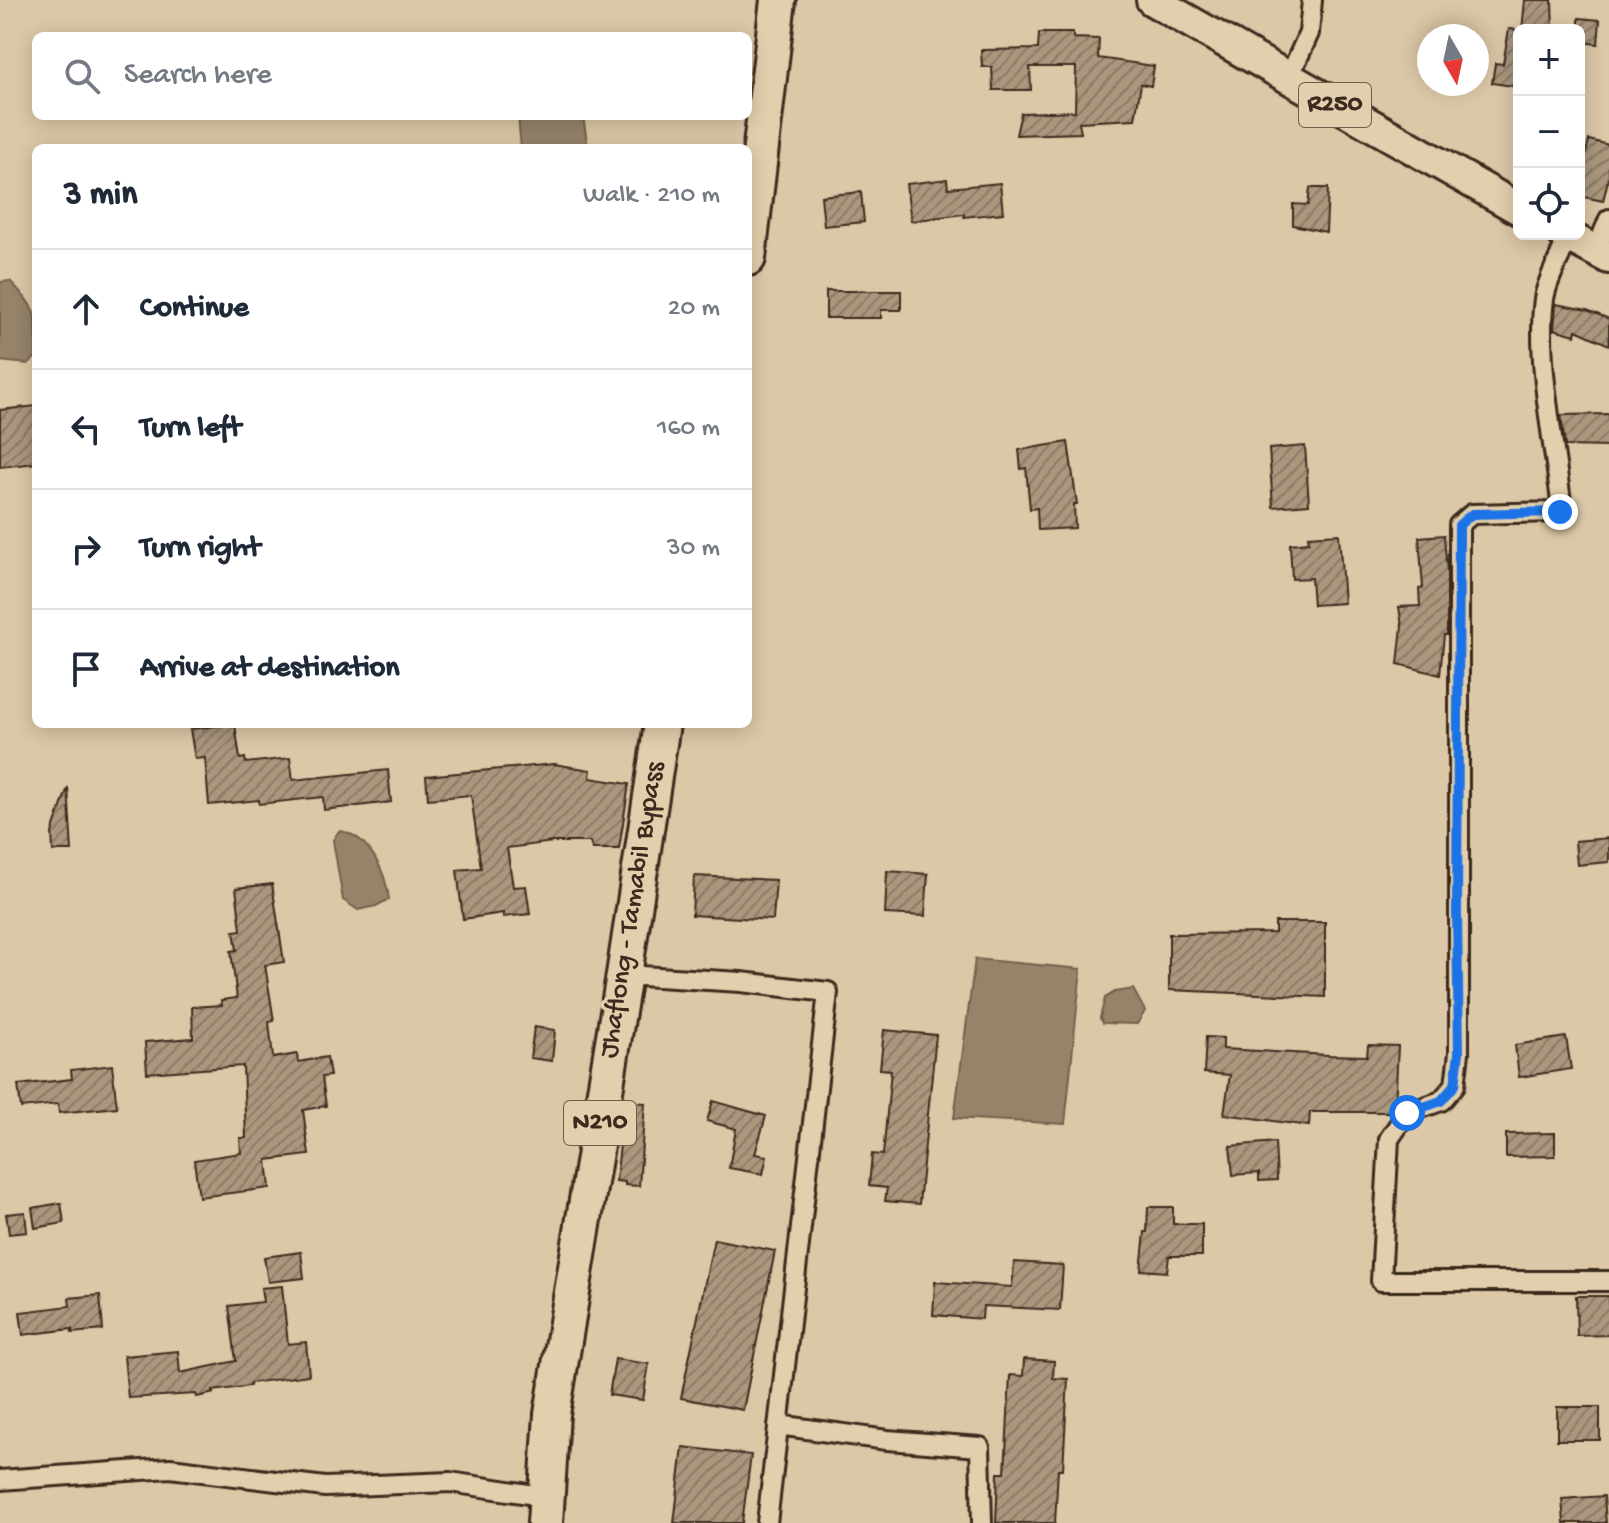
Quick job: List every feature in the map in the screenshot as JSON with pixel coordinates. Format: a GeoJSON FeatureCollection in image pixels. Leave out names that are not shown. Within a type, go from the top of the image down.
{"type":"FeatureCollection","features":[{"type":"Feature","properties":{"kind":"highway"},"geometry":{"type":"LineString","coordinates":[[752,224],[778,0]]}},
{"type":"Feature","properties":{"kind":"highway","name":"Jhaflong - Tamabil Bypass"},"geometry":{"type":"LineString","coordinates":[[547,1510],[552,1414],[661,728]]}},
{"type":"Feature","properties":{"kind":"main road","name":"R250"},"geometry":{"type":"LineString","coordinates":[[1152,0],[1513,206]]}},
{"type":"Feature","properties":{"kind":"main road","name":"R250"},"geometry":{"type":"LineString","coordinates":[[1185,0],[1513,186]]}},
{"type":"Feature","properties":{"kind":"street"},"geometry":{"type":"LineString","coordinates":[[1295,64],[1309,33],[1312,0]]}},
{"type":"Feature","properties":{"kind":"street"},"geometry":{"type":"LineString","coordinates":[[1591,235],[1563,254],[1545,296],[1542,345],[1560,512],[1472,514],[1459,525],[1459,1053],[1455,1085],[1441,1101],[1407,1113],[1389,1139],[1381,1281],[1609,1281]]}},
{"type":"Feature","properties":{"kind":"street"},"geometry":{"type":"LineString","coordinates":[[624,975],[741,982],[828,992],[767,1523]]}},
{"type":"Feature","properties":{"kind":"street"},"geometry":{"type":"LineString","coordinates":[[778,1425],[887,1440],[980,1447],[982,1523]]}},
{"type":"Feature","properties":{"kind":"street"},"geometry":{"type":"LineString","coordinates":[[0,1480],[170,1468],[325,1487],[450,1482],[547,1510]]}},
{"type":"Feature","properties":{"kind":"shaded area"},"geometry":{"type":"Polygon","coordinates":[[[518,120],[584,120],[587,144],[521,144],[518,120]]]}},
{"type":"Feature","properties":{"kind":"shaded area"},"geometry":{"type":"Polygon","coordinates":[[[10,281],[32,310],[32,360],[28,364],[0,361],[0,282],[10,281]]]}},
{"type":"Feature","properties":{"kind":"shaded area"},"geometry":{"type":"Polygon","coordinates":[[[339,831],[359,839],[374,856],[389,899],[358,910],[343,900],[333,840],[339,831]]]}},
{"type":"Feature","properties":{"kind":"shaded area"},"geometry":{"type":"Polygon","coordinates":[[[975,959],[1081,969],[1065,1124],[954,1118],[975,959]]]}},
{"type":"Feature","properties":{"kind":"shaded area"},"geometry":{"type":"Polygon","coordinates":[[[1133,989],[1145,1011],[1137,1024],[1103,1023],[1100,1018],[1105,998],[1115,992],[1133,989]]]}},
{"type":"Feature","properties":{"kind":"building"},"geometry":{"type":"Polygon","coordinates":[[[1525,0],[1552,0],[1553,24],[1523,24],[1525,0]]]}},
{"type":"Feature","properties":{"kind":"building"},"geometry":{"type":"Polygon","coordinates":[[[1579,18],[1600,20],[1598,44],[1585,43],[1585,24],[1579,24],[1579,18]]]}},
{"type":"Feature","properties":{"kind":"building"},"geometry":{"type":"Polygon","coordinates":[[[1509,29],[1513,29],[1513,86],[1492,83],[1495,63],[1503,64],[1509,29]]]}},
{"type":"Feature","properties":{"kind":"building"},"geometry":{"type":"Polygon","coordinates":[[[1039,33],[1073,33],[1073,38],[1099,39],[1098,58],[1154,66],[1151,86],[1141,84],[1135,119],[1079,122],[1081,133],[1016,135],[1021,113],[1075,111],[1076,67],[1030,67],[1031,90],[993,90],[992,67],[982,67],[981,50],[1038,49],[1039,33]]]}},
{"type":"Feature","properties":{"kind":"building"},"geometry":{"type":"Polygon","coordinates":[[[1589,140],[1609,145],[1609,176],[1603,201],[1585,197],[1585,158],[1589,140]]]}},
{"type":"Feature","properties":{"kind":"building"},"geometry":{"type":"Polygon","coordinates":[[[947,179],[948,188],[1000,183],[1003,213],[911,221],[906,184],[947,179]]]}},
{"type":"Feature","properties":{"kind":"building"},"geometry":{"type":"Polygon","coordinates":[[[1310,188],[1328,188],[1326,232],[1293,225],[1293,204],[1308,205],[1310,188]]]}},
{"type":"Feature","properties":{"kind":"building"},"geometry":{"type":"Polygon","coordinates":[[[861,192],[864,222],[824,226],[821,196],[861,192]]]}},
{"type":"Feature","properties":{"kind":"building"},"geometry":{"type":"Polygon","coordinates":[[[826,291],[901,291],[901,310],[881,310],[881,318],[826,318],[826,291]]]}},
{"type":"Feature","properties":{"kind":"building"},"geometry":{"type":"Polygon","coordinates":[[[1556,304],[1587,310],[1609,319],[1609,345],[1576,330],[1575,335],[1554,329],[1556,304]]]}},
{"type":"Feature","properties":{"kind":"building"},"geometry":{"type":"Polygon","coordinates":[[[32,406],[32,463],[0,467],[0,410],[32,406]]]}},
{"type":"Feature","properties":{"kind":"building"},"geometry":{"type":"Polygon","coordinates":[[[1609,414],[1609,447],[1565,446],[1561,415],[1609,414]]]}},
{"type":"Feature","properties":{"kind":"building"},"geometry":{"type":"Polygon","coordinates":[[[1068,442],[1077,504],[1074,504],[1075,528],[1038,530],[1037,508],[1030,509],[1026,468],[1021,469],[1019,450],[1068,442]]]}},
{"type":"Feature","properties":{"kind":"building"},"geometry":{"type":"Polygon","coordinates":[[[1305,446],[1309,504],[1273,507],[1269,449],[1305,446]]]}},
{"type":"Feature","properties":{"kind":"building"},"geometry":{"type":"Polygon","coordinates":[[[1339,534],[1344,603],[1313,605],[1311,578],[1292,579],[1290,544],[1309,542],[1308,536],[1339,534]]]}},
{"type":"Feature","properties":{"kind":"building"},"geometry":{"type":"Polygon","coordinates":[[[1444,535],[1447,635],[1444,635],[1440,675],[1398,664],[1402,626],[1399,607],[1420,606],[1419,589],[1423,588],[1419,537],[1444,535]]]}},
{"type":"Feature","properties":{"kind":"building"},"geometry":{"type":"Polygon","coordinates":[[[236,728],[240,759],[245,758],[246,763],[290,758],[293,780],[388,770],[391,802],[324,810],[323,797],[259,804],[259,800],[209,805],[205,758],[195,759],[190,729],[236,728]]]}},
{"type":"Feature","properties":{"kind":"building"},"geometry":{"type":"Polygon","coordinates":[[[554,764],[591,770],[590,778],[629,784],[619,849],[592,849],[590,842],[553,842],[507,848],[513,887],[526,886],[530,914],[503,917],[503,913],[463,919],[457,870],[481,868],[471,795],[428,799],[426,776],[554,764]]]}},
{"type":"Feature","properties":{"kind":"building"},"geometry":{"type":"Polygon","coordinates":[[[68,787],[72,851],[53,851],[52,833],[68,787]]]}},
{"type":"Feature","properties":{"kind":"building"},"geometry":{"type":"Polygon","coordinates":[[[1609,838],[1609,862],[1577,865],[1575,841],[1609,838]]]}},
{"type":"Feature","properties":{"kind":"building"},"geometry":{"type":"Polygon","coordinates":[[[887,871],[928,874],[925,916],[885,914],[887,871]]]}},
{"type":"Feature","properties":{"kind":"building"},"geometry":{"type":"Polygon","coordinates":[[[694,876],[776,880],[773,920],[692,915],[694,876]]]}},
{"type":"Feature","properties":{"kind":"building"},"geometry":{"type":"Polygon","coordinates":[[[272,884],[284,962],[265,965],[274,1021],[269,1022],[273,1058],[297,1054],[298,1062],[327,1057],[330,1076],[322,1077],[326,1106],[303,1110],[309,1155],[267,1160],[270,1188],[199,1197],[194,1160],[241,1153],[240,1138],[246,1138],[243,1066],[147,1073],[145,1042],[193,1038],[192,1007],[222,1005],[221,1000],[237,998],[231,951],[237,950],[234,931],[241,930],[236,888],[272,884]]]}},
{"type":"Feature","properties":{"kind":"building"},"geometry":{"type":"Polygon","coordinates":[[[1275,922],[1325,922],[1325,997],[1169,990],[1169,934],[1275,933],[1275,922]]]}},
{"type":"Feature","properties":{"kind":"building"},"geometry":{"type":"Polygon","coordinates":[[[534,1027],[555,1030],[552,1061],[530,1058],[534,1027]]]}},
{"type":"Feature","properties":{"kind":"building"},"geometry":{"type":"Polygon","coordinates":[[[884,1030],[936,1035],[919,1204],[885,1201],[887,1188],[869,1186],[872,1154],[883,1155],[891,1070],[880,1069],[884,1030]]]}},
{"type":"Feature","properties":{"kind":"building"},"geometry":{"type":"Polygon","coordinates":[[[1206,1037],[1223,1038],[1223,1049],[1329,1055],[1367,1056],[1368,1045],[1398,1046],[1395,1109],[1393,1112],[1310,1112],[1309,1126],[1224,1114],[1230,1075],[1204,1073],[1206,1037]]]}},
{"type":"Feature","properties":{"kind":"building"},"geometry":{"type":"Polygon","coordinates":[[[1566,1037],[1571,1069],[1519,1077],[1515,1045],[1566,1037]]]}},
{"type":"Feature","properties":{"kind":"building"},"geometry":{"type":"Polygon","coordinates":[[[112,1065],[117,1107],[59,1113],[58,1104],[21,1108],[18,1085],[72,1079],[71,1070],[112,1065]]]}},
{"type":"Feature","properties":{"kind":"building"},"geometry":{"type":"Polygon","coordinates":[[[713,1101],[766,1116],[755,1154],[767,1156],[763,1174],[729,1168],[736,1129],[707,1121],[713,1101]]]}},
{"type":"Feature","properties":{"kind":"building"},"geometry":{"type":"Polygon","coordinates":[[[626,1102],[645,1103],[639,1186],[616,1181],[621,1136],[626,1136],[626,1102]]]}},
{"type":"Feature","properties":{"kind":"building"},"geometry":{"type":"Polygon","coordinates":[[[1555,1133],[1555,1156],[1506,1157],[1506,1134],[1555,1133]]]}},
{"type":"Feature","properties":{"kind":"building"},"geometry":{"type":"Polygon","coordinates":[[[1275,1142],[1277,1180],[1259,1181],[1259,1173],[1233,1175],[1230,1146],[1275,1142]]]}},
{"type":"Feature","properties":{"kind":"building"},"geometry":{"type":"Polygon","coordinates":[[[61,1203],[64,1223],[35,1228],[32,1208],[61,1203]]]}},
{"type":"Feature","properties":{"kind":"building"},"geometry":{"type":"Polygon","coordinates":[[[1148,1207],[1173,1207],[1173,1224],[1202,1224],[1202,1256],[1169,1256],[1167,1272],[1141,1270],[1148,1207]]]}},
{"type":"Feature","properties":{"kind":"building"},"geometry":{"type":"Polygon","coordinates":[[[25,1212],[27,1232],[9,1234],[6,1214],[25,1212]]]}},
{"type":"Feature","properties":{"kind":"building"},"geometry":{"type":"Polygon","coordinates":[[[714,1239],[775,1251],[743,1410],[681,1398],[714,1239]]]}},
{"type":"Feature","properties":{"kind":"building"},"geometry":{"type":"Polygon","coordinates":[[[301,1252],[304,1278],[268,1282],[264,1257],[301,1252]]]}},
{"type":"Feature","properties":{"kind":"building"},"geometry":{"type":"Polygon","coordinates":[[[1014,1262],[1063,1265],[1060,1310],[983,1306],[982,1319],[933,1315],[935,1282],[1012,1287],[1014,1262]]]}},
{"type":"Feature","properties":{"kind":"building"},"geometry":{"type":"Polygon","coordinates":[[[282,1286],[288,1344],[306,1342],[309,1375],[250,1383],[250,1386],[213,1391],[197,1397],[196,1394],[128,1398],[124,1356],[178,1351],[180,1373],[236,1361],[229,1306],[263,1302],[261,1288],[282,1286]]]}},
{"type":"Feature","properties":{"kind":"building"},"geometry":{"type":"Polygon","coordinates":[[[100,1295],[103,1330],[72,1333],[72,1329],[23,1335],[20,1312],[70,1306],[69,1298],[100,1295]]]}},
{"type":"Feature","properties":{"kind":"building"},"geometry":{"type":"Polygon","coordinates":[[[1576,1296],[1609,1296],[1609,1335],[1577,1336],[1576,1296]]]}},
{"type":"Feature","properties":{"kind":"building"},"geometry":{"type":"Polygon","coordinates":[[[615,1359],[649,1364],[643,1400],[609,1395],[615,1359]]]}},
{"type":"Feature","properties":{"kind":"building"},"geometry":{"type":"Polygon","coordinates":[[[1024,1359],[1054,1361],[1053,1378],[1068,1379],[1063,1469],[1058,1469],[1055,1523],[996,1523],[998,1473],[1005,1473],[1010,1375],[1023,1376],[1024,1359]]]}},
{"type":"Feature","properties":{"kind":"building"},"geometry":{"type":"Polygon","coordinates":[[[1557,1407],[1600,1407],[1600,1440],[1557,1440],[1557,1407]]]}},
{"type":"Feature","properties":{"kind":"building"},"geometry":{"type":"Polygon","coordinates":[[[683,1447],[751,1455],[742,1523],[674,1523],[683,1447]]]}},
{"type":"Feature","properties":{"kind":"building"},"geometry":{"type":"Polygon","coordinates":[[[1604,1496],[1606,1523],[1564,1523],[1562,1499],[1604,1496]]]}},
{"type":"Feature","properties":{"kind":"route"},"geometry":{"type":"LineString","coordinates":[[1407,1113],[1441,1101],[1455,1085],[1459,1053],[1459,525],[1472,514],[1560,512]]}}]}
